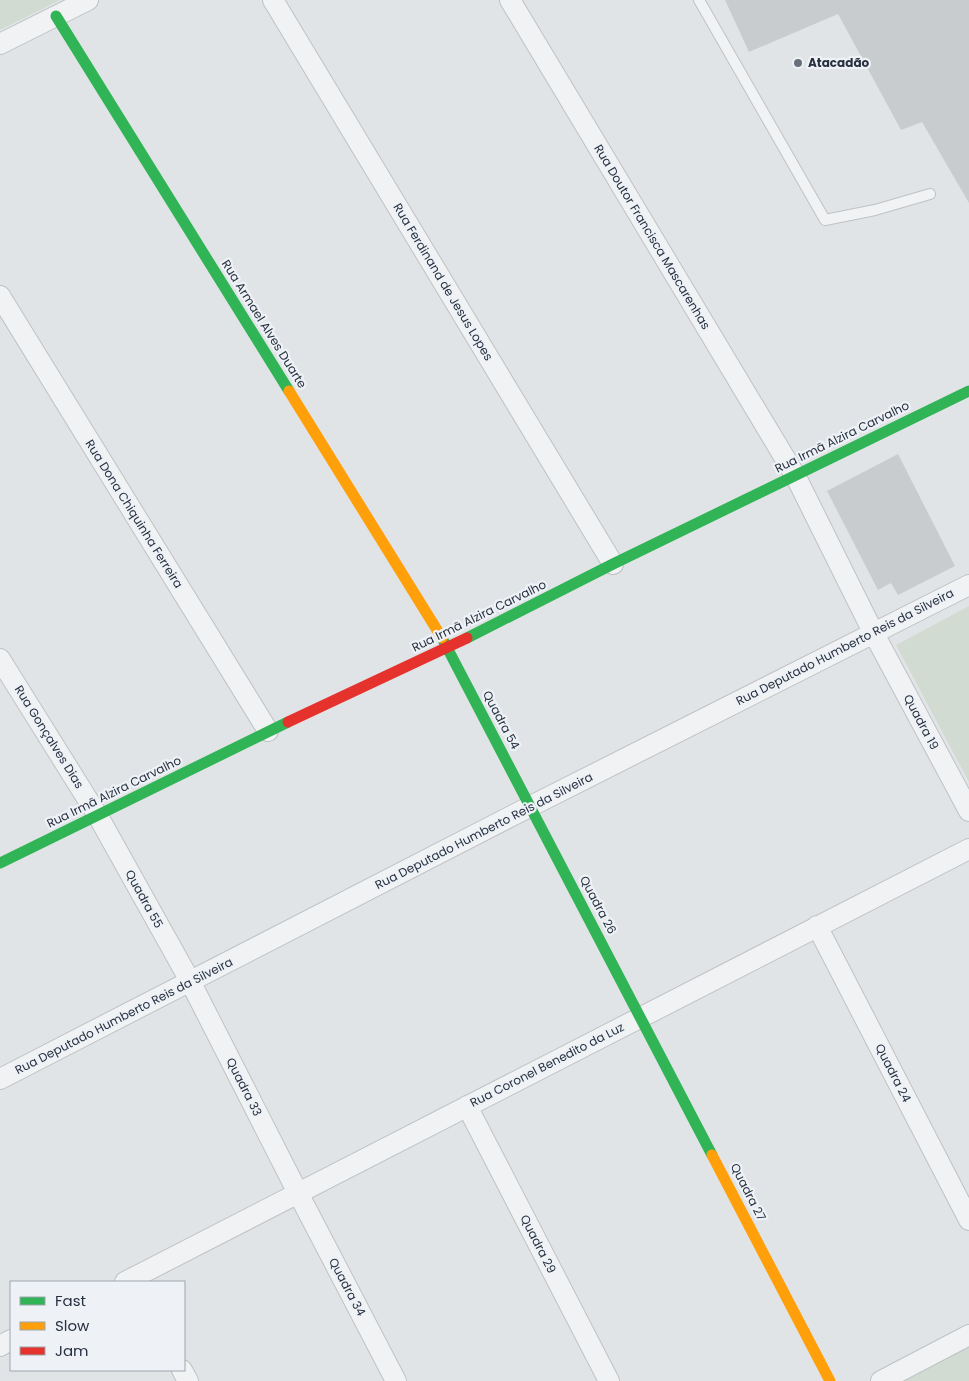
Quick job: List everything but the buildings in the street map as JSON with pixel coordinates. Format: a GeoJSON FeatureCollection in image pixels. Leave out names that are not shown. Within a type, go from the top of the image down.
{"type":"FeatureCollection","features":[{"type":"Feature","properties":{"kind":"street"},"geometry":{"type":"LineString","coordinates":[[0,44],[88,0]]}},
{"type":"Feature","properties":{"kind":"street","name":"Rua Ferdinand de Jesus Lopes"},"geometry":{"type":"LineString","coordinates":[[273,0],[613,564]]}},
{"type":"Feature","properties":{"kind":"street","name":"Rua Doutor Francisca Mascarenhas"},"geometry":{"type":"LineString","coordinates":[[510,0],[795,475],[873,632]]}},
{"type":"Feature","properties":{"kind":"street","name":"Rua Armael Alves Duarte"},"geometry":{"type":"LineString","coordinates":[[56,16],[448,648]]}},
{"type":"Feature","properties":{"kind":"street","name":"Rua Dona Chiquinha Ferreira"},"geometry":{"type":"LineString","coordinates":[[0,296],[268,731]]}},
{"type":"Feature","properties":{"kind":"street","name":"Rua Irmã Alzira Carvalho"},"geometry":{"type":"LineString","coordinates":[[0,863],[268,731],[448,648],[613,564],[969,391]]}},
{"type":"Feature","properties":{"kind":"street","name":"Rua Deputado Humberto Reis da Silveira"},"geometry":{"type":"LineString","coordinates":[[0,1079],[531,806],[969,585]]}},
{"type":"Feature","properties":{"kind":"street","name":"Quadra 19"},"geometry":{"type":"LineString","coordinates":[[873,632],[969,811]]}},
{"type":"Feature","properties":{"kind":"street","name":"Quadra 54"},"geometry":{"type":"LineString","coordinates":[[448,648],[531,806]]}},
{"type":"Feature","properties":{"kind":"street","name":"Rua Gonçalves Dias"},"geometry":{"type":"LineString","coordinates":[[0,659],[98,816]]}},
{"type":"Feature","properties":{"kind":"street","name":"Quadra 26"},"geometry":{"type":"LineString","coordinates":[[531,806],[641,1017]]}},
{"type":"Feature","properties":{"kind":"street","name":"Quadra 55"},"geometry":{"type":"LineString","coordinates":[[98,816],[190,981]]}},
{"type":"Feature","properties":{"kind":"street","name":"Rua Coronel Benedito da Luz"},"geometry":{"type":"LineString","coordinates":[[133,1280],[298,1193],[969,849]]}},
{"type":"Feature","properties":{"kind":"street","name":"Quadra 24"},"geometry":{"type":"LineString","coordinates":[[817,926],[969,1220]]}},
{"type":"Feature","properties":{"kind":"street","name":"Quadra 33"},"geometry":{"type":"LineString","coordinates":[[190,981],[298,1193]]}},
{"type":"Feature","properties":{"kind":"street","name":"Quadra 27"},"geometry":{"type":"LineString","coordinates":[[641,1017],[830,1381]]}},
{"type":"Feature","properties":{"kind":"street","name":"Quadra 29"},"geometry":{"type":"LineString","coordinates":[[467,1106],[609,1381]]}},
{"type":"Feature","properties":{"kind":"street","name":"Quadra 34"},"geometry":{"type":"LineString","coordinates":[[298,1193],[396,1381]]}},
{"type":"Feature","properties":{"kind":"street"},"geometry":{"type":"LineString","coordinates":[[881,1381],[969,1335]]}},
{"type":"Feature","properties":{"kind":"lane"},"geometry":{"type":"LineString","coordinates":[[699,0],[825,220],[875,210],[930,194]]}},
{"type":"Feature","properties":{"kind":"shaded area"},"geometry":{"type":"Polygon","coordinates":[[[0,0],[60,0],[0,30],[0,0]]]}},
{"type":"Feature","properties":{"kind":"shaded area"},"geometry":{"type":"Polygon","coordinates":[[[969,606],[969,782],[896,645],[969,606]]]}},
{"type":"Feature","properties":{"kind":"shaded area"},"geometry":{"type":"Polygon","coordinates":[[[969,1340],[969,1381],[887,1381],[969,1340]]]}},
{"type":"Feature","properties":{"kind":"traffic: fast"},"geometry":{"type":"LineString","coordinates":[[56,16],[289,391]]}},
{"type":"Feature","properties":{"kind":"traffic: fast"},"geometry":{"type":"LineString","coordinates":[[467,638],[613,564],[969,391]]}},
{"type":"Feature","properties":{"kind":"traffic: fast"},"geometry":{"type":"LineString","coordinates":[[442,638],[712,1155]]}},
{"type":"Feature","properties":{"kind":"traffic: fast"},"geometry":{"type":"LineString","coordinates":[[0,863],[288,722]]}},
{"type":"Feature","properties":{"kind":"traffic: slow"},"geometry":{"type":"LineString","coordinates":[[289,391],[442,638]]}},
{"type":"Feature","properties":{"kind":"traffic: slow"},"geometry":{"type":"LineString","coordinates":[[712,1155],[830,1381]]}},
{"type":"Feature","properties":{"kind":"traffic: jam"},"geometry":{"type":"LineString","coordinates":[[288,722],[467,638]]}},
{"type":"Feature","properties":{"kind":"place","name":"Atacadão"},"geometry":{"type":"Point","coordinates":[798,63]}}]}
